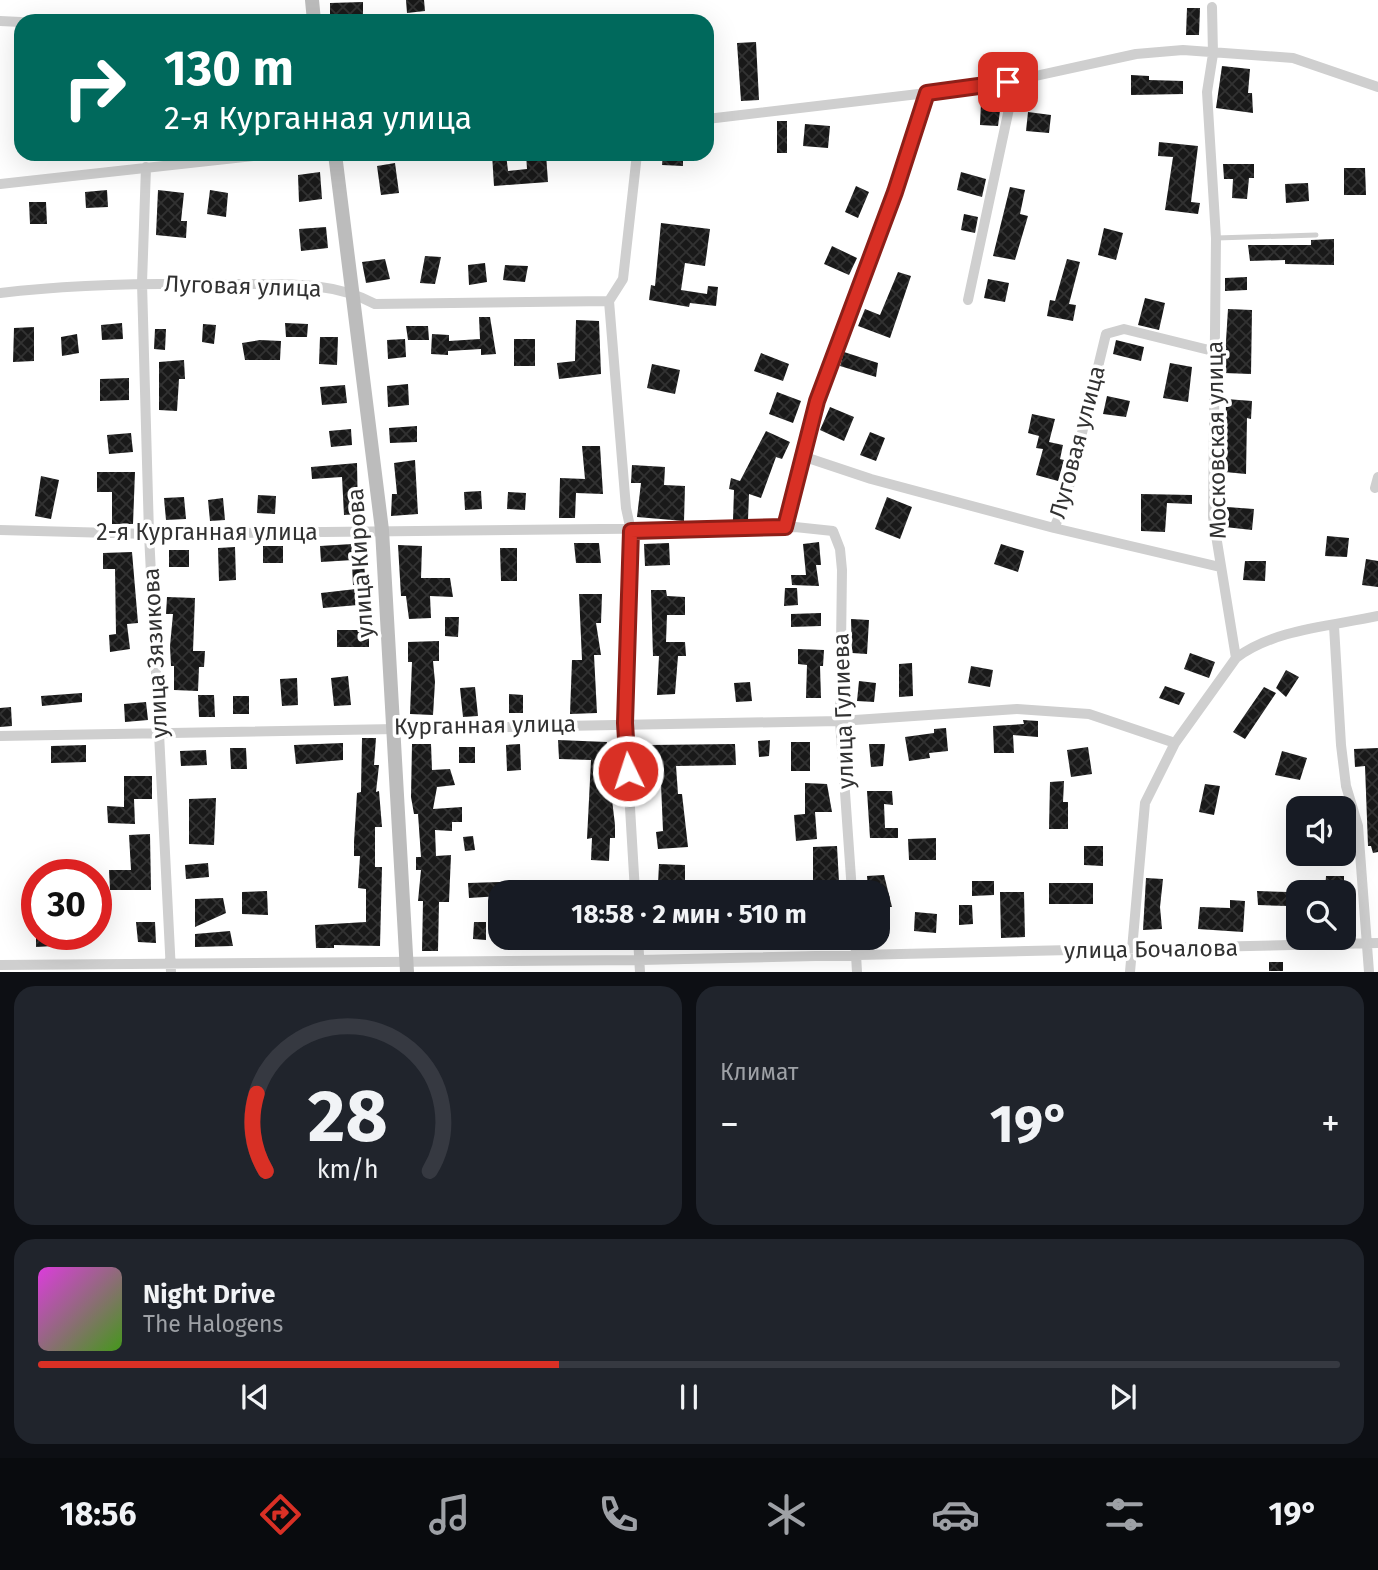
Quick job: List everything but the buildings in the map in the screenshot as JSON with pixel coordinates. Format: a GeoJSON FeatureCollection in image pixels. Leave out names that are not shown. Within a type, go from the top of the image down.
{"type":"FeatureCollection","features":[{"type":"Feature","properties":{"kind":"street","name":"Московская улица"},"geometry":{"type":"LineString","coordinates":[[1212,7],[1213,54],[1208,92],[1216,238],[1213,517],[1236,658]]}},
{"type":"Feature","properties":{"kind":"street"},"geometry":{"type":"LineString","coordinates":[[714,118],[1008,82],[1136,54],[1183,50],[1293,58],[1378,87]]}},
{"type":"Feature","properties":{"kind":"street"},"geometry":{"type":"LineString","coordinates":[[968,300],[1010,104],[1008,82]]}},
{"type":"Feature","properties":{"kind":"street"},"geometry":{"type":"LineString","coordinates":[[785,527],[794,487],[805,457],[817,401],[895,192],[927,93]]}},
{"type":"Feature","properties":{"kind":"street"},"geometry":{"type":"LineString","coordinates":[[0,184],[204,161]]}},
{"type":"Feature","properties":{"kind":"street","name":"улица Кирова"},"geometry":{"type":"LineString","coordinates":[[336,161],[355,293],[382,530],[406,966]]}},
{"type":"Feature","properties":{"kind":"street"},"geometry":{"type":"LineString","coordinates":[[634,880],[625,723],[631,531],[626,508],[609,301],[623,279],[636,161]]}},
{"type":"Feature","properties":{"kind":"street","name":"улица Зязикова"},"geometry":{"type":"LineString","coordinates":[[146,167],[142,283],[149,534],[171,967]]}},
{"type":"Feature","properties":{"kind":"street","name":"Луговая улица"},"geometry":{"type":"LineString","coordinates":[[0,293],[72,285],[142,283],[312,285],[355,293],[375,303],[609,301]]}},
{"type":"Feature","properties":{"kind":"street","name":"Луговая улица"},"geometry":{"type":"LineString","coordinates":[[805,457],[871,480],[1055,528],[1065,503],[1106,334],[1124,329],[1213,351]]}},
{"type":"Feature","properties":{"kind":"street"},"geometry":{"type":"LineString","coordinates":[[1375,488],[1378,477]]}},
{"type":"Feature","properties":{"kind":"street","name":"2-я Курганная улица"},"geometry":{"type":"LineString","coordinates":[[0,530],[149,534],[382,530],[631,531],[785,527],[834,531]]}},
{"type":"Feature","properties":{"kind":"street"},"geometry":{"type":"LineString","coordinates":[[1055,528],[1220,567]]}},
{"type":"Feature","properties":{"kind":"street","name":"улица Гулиева"},"geometry":{"type":"LineString","coordinates":[[834,531],[840,549],[842,570],[840,721],[851,880]]}},
{"type":"Feature","properties":{"kind":"street"},"geometry":{"type":"LineString","coordinates":[[1130,971],[1145,803],[1175,743],[1236,658],[1249,648],[1281,637],[1378,616]]}},
{"type":"Feature","properties":{"kind":"street"},"geometry":{"type":"LineString","coordinates":[[1334,626],[1340,745],[1346,786],[1358,826],[1373,943],[1369,971]]}},
{"type":"Feature","properties":{"kind":"street","name":"Курганная улица"},"geometry":{"type":"LineString","coordinates":[[0,736],[840,721],[1017,709],[1089,714],[1175,743]]}},
{"type":"Feature","properties":{"kind":"street","name":"улица Бочалова"},"geometry":{"type":"LineString","coordinates":[[0,965],[640,966],[856,956],[1373,943]]}},
{"type":"Feature","properties":{"kind":"street"},"geometry":{"type":"LineString","coordinates":[[856,950],[857,971]]}},
{"type":"Feature","properties":{"kind":"lane"},"geometry":{"type":"LineString","coordinates":[[1216,238],[1316,235]]}},
{"type":"Feature","properties":{"kind":"route"},"geometry":{"type":"LineString","coordinates":[[628,771],[625,723],[631,531],[785,527],[794,487],[805,457],[817,401],[895,192],[927,93],[1008,82]]}}]}
